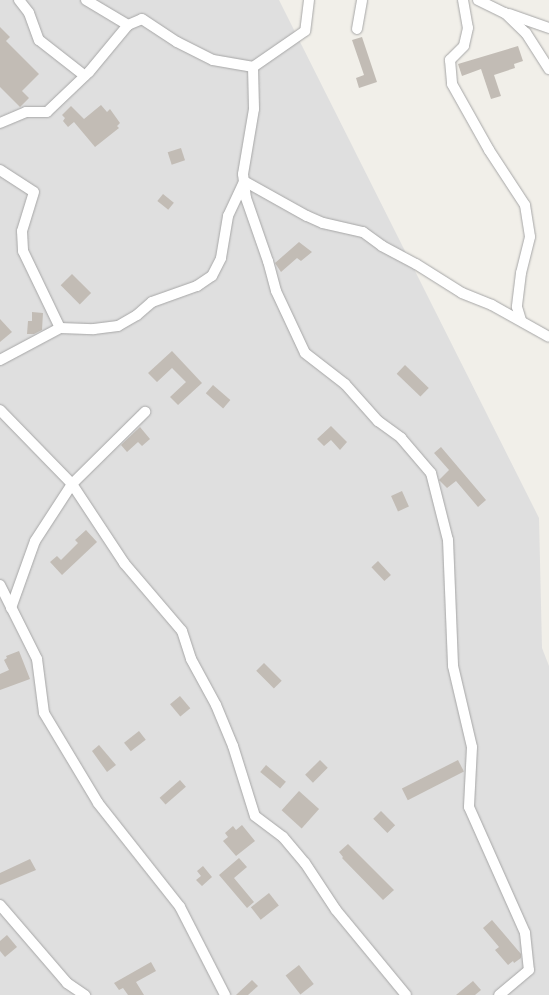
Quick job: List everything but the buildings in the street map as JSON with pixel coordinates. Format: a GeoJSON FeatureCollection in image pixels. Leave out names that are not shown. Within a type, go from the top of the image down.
{"type":"FeatureCollection","features":[{"type":"Feature","properties":{"kind":"street"},"geometry":{"type":"LineString","coordinates":[[19,0],[29,13],[39,40],[86,76]]}},
{"type":"Feature","properties":{"kind":"street"},"geometry":{"type":"LineString","coordinates":[[86,0],[128,26]]}},
{"type":"Feature","properties":{"kind":"street"},"geometry":{"type":"LineString","coordinates":[[0,123],[26,112],[47,112],[86,76],[128,26],[142,19],[177,42],[213,60],[253,67],[305,31],[309,0]]}},
{"type":"Feature","properties":{"kind":"street"},"geometry":{"type":"LineString","coordinates":[[357,28],[362,0]]}},
{"type":"Feature","properties":{"kind":"street"},"geometry":{"type":"LineString","coordinates":[[462,0],[468,28],[464,46],[450,60],[452,84],[489,150],[524,205],[530,236],[521,273],[517,307],[521,320]]}},
{"type":"Feature","properties":{"kind":"street"},"geometry":{"type":"LineString","coordinates":[[478,0],[505,13],[549,28]]}},
{"type":"Feature","properties":{"kind":"street"},"geometry":{"type":"LineString","coordinates":[[505,13],[526,33],[549,69]]}},
{"type":"Feature","properties":{"kind":"street"},"geometry":{"type":"LineString","coordinates":[[253,67],[254,109],[247,142],[244,181],[246,198],[268,261],[276,291],[305,353],[345,384],[378,422],[401,438],[431,473],[448,540],[453,666],[472,747],[469,808],[525,933],[528,970],[499,995]]}},
{"type":"Feature","properties":{"kind":"street"},"geometry":{"type":"LineString","coordinates":[[0,170],[34,192],[22,231],[23,251],[60,328]]}},
{"type":"Feature","properties":{"kind":"street"},"geometry":{"type":"LineString","coordinates":[[244,181],[307,216],[323,223],[363,232],[382,246],[416,264],[462,293],[521,320],[549,337]]}},
{"type":"Feature","properties":{"kind":"street"},"geometry":{"type":"LineString","coordinates":[[0,360],[60,328],[94,329],[118,326],[137,315],[152,302],[197,286],[212,276],[222,258],[228,216],[244,181]]}},
{"type":"Feature","properties":{"kind":"street"},"geometry":{"type":"LineString","coordinates":[[0,410],[72,484],[124,563],[182,631],[191,659],[216,705],[233,746],[255,816],[283,837],[305,863],[336,910],[406,995]]}},
{"type":"Feature","properties":{"kind":"street"},"geometry":{"type":"LineString","coordinates":[[12,608],[35,542],[72,484],[145,412]]}},
{"type":"Feature","properties":{"kind":"street"},"geometry":{"type":"LineString","coordinates":[[0,586],[37,659],[44,713],[98,804],[180,907],[225,995]]}},
{"type":"Feature","properties":{"kind":"street"},"geometry":{"type":"LineString","coordinates":[[0,905],[67,983],[85,995]]}},
{"type":"Feature","properties":{"kind":"shaded area"},"geometry":{"type":"Polygon","coordinates":[[[0,0],[279,0],[539,518],[542,648],[549,666],[549,995],[0,995],[0,0]]]}}]}
